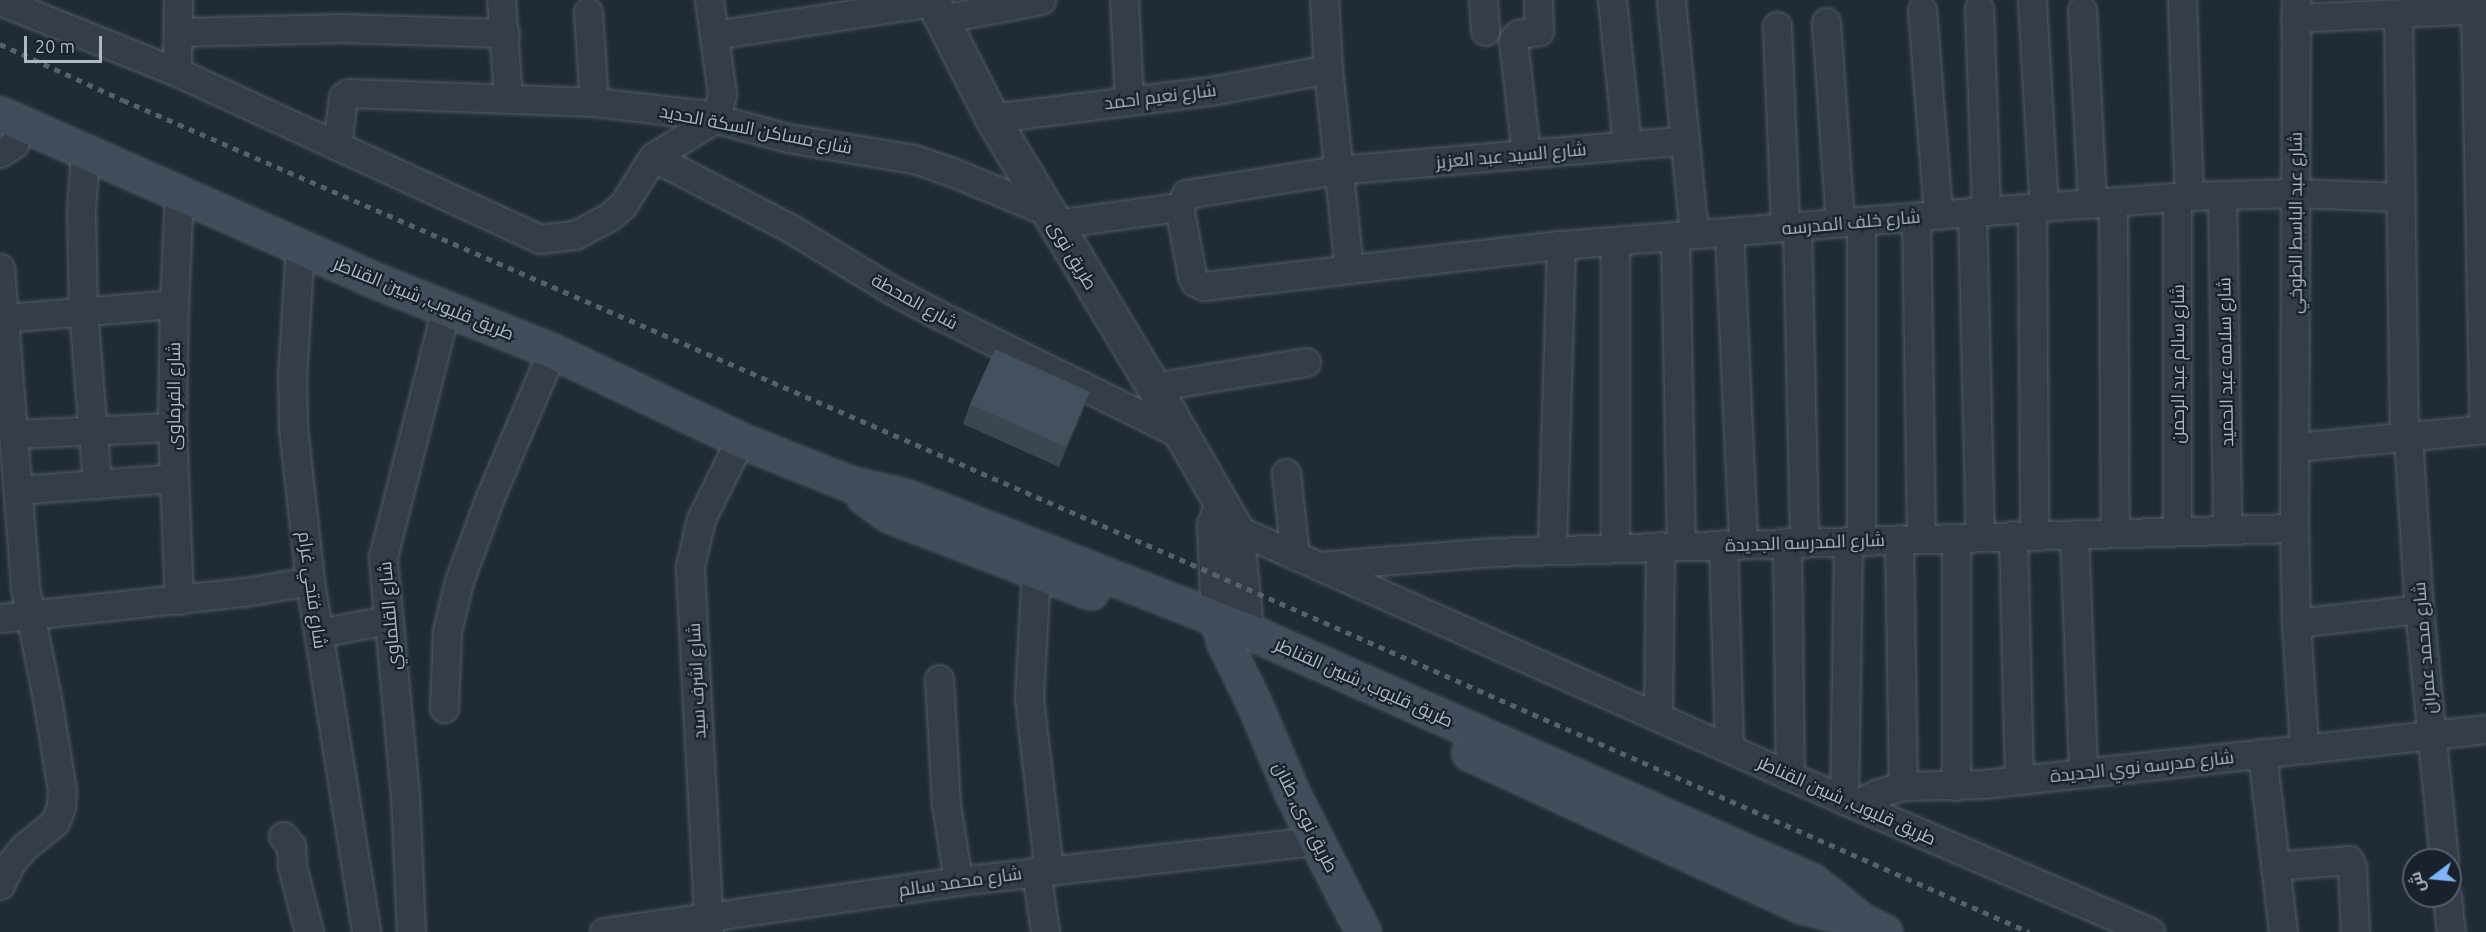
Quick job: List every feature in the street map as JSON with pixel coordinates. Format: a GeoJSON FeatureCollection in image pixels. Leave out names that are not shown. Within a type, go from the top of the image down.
{"type":"FeatureCollection","features":[{"type":"Feature","properties":{"kind":"main road","name":"طريق قليوب, شبين القناطر"},"geometry":{"type":"LineString","coordinates":[[11,119],[85,154],[179,192],[367,277],[552,351],[740,440],[848,483],[899,494],[1812,881],[1873,927]]}},
{"type":"Feature","properties":{"kind":"main road","name":"طريق قليوب, شبين القناطر"},"geometry":{"type":"LineString","coordinates":[[848,483],[874,506],[889,515],[1036,572],[1234,637]]}},
{"type":"Feature","properties":{"kind":"main road","name":"طريق نوى, طنان"},"geometry":{"type":"LineString","coordinates":[[1234,637],[1253,701],[1292,793],[1363,932]]}},
{"type":"Feature","properties":{"kind":"street"},"geometry":{"type":"LineString","coordinates":[[177,72],[178,0]]}},
{"type":"Feature","properties":{"kind":"street"},"geometry":{"type":"LineString","coordinates":[[501,0],[508,97]]}},
{"type":"Feature","properties":{"kind":"street"},"geometry":{"type":"LineString","coordinates":[[0,1],[177,72],[524,234],[540,239],[557,239],[575,235],[609,217],[623,205],[653,158],[716,118],[722,94],[709,0]]}},
{"type":"Feature","properties":{"kind":"street"},"geometry":{"type":"LineString","coordinates":[[714,35],[935,7],[1041,0]]}},
{"type":"Feature","properties":{"kind":"street"},"geometry":{"type":"LineString","coordinates":[[1124,0],[1129,100]]}},
{"type":"Feature","properties":{"kind":"street"},"geometry":{"type":"LineString","coordinates":[[1328,0],[1328,69],[1349,268]]}},
{"type":"Feature","properties":{"kind":"street"},"geometry":{"type":"LineString","coordinates":[[1483,0],[1485,30]]}},
{"type":"Feature","properties":{"kind":"street"},"geometry":{"type":"LineString","coordinates":[[1526,154],[1513,40],[1518,34],[1539,31],[1538,0]]}},
{"type":"Feature","properties":{"kind":"street"},"geometry":{"type":"LineString","coordinates":[[1612,0],[1627,145]]}},
{"type":"Feature","properties":{"kind":"street"},"geometry":{"type":"LineString","coordinates":[[1658,717],[1670,546],[1684,235],[1685,140],[1671,0]]}},
{"type":"Feature","properties":{"kind":"street","name":"شارع سالم عبد الرحمن"},"geometry":{"type":"LineString","coordinates":[[2177,531],[2183,196],[2182,0]]}},
{"type":"Feature","properties":{"kind":"street"},"geometry":{"type":"LineString","coordinates":[[2019,780],[2023,535],[2038,208],[2032,1]]}},
{"type":"Feature","properties":{"kind":"street","name":"طريق نوى"},"geometry":{"type":"LineString","coordinates":[[935,7],[992,118],[1182,435],[1223,520],[1234,637]]}},
{"type":"Feature","properties":{"kind":"street"},"geometry":{"type":"LineString","coordinates":[[1956,786],[1968,537],[1979,211],[1979,8]]}},
{"type":"Feature","properties":{"kind":"street"},"geometry":{"type":"LineString","coordinates":[[2296,9],[2398,14],[2480,9],[2485,429],[2296,447]]}},
{"type":"Feature","properties":{"kind":"street","name":"شارع عبد الباسط الطوخي"},"geometry":{"type":"LineString","coordinates":[[2296,9],[2294,528],[2296,623],[2304,748]]}},
{"type":"Feature","properties":{"kind":"street"},"geometry":{"type":"LineString","coordinates":[[1903,786],[1910,539],[1927,215],[1922,10]]}},
{"type":"Feature","properties":{"kind":"street"},"geometry":{"type":"LineString","coordinates":[[2082,10],[2102,203],[2115,533]]}},
{"type":"Feature","properties":{"kind":"street"},"geometry":{"type":"LineString","coordinates":[[588,12],[594,102]]}},
{"type":"Feature","properties":{"kind":"street","name":"شارع محمد عمران"},"geometry":{"type":"LineString","coordinates":[[2398,14],[2406,437],[2443,848]]}},
{"type":"Feature","properties":{"kind":"street"},"geometry":{"type":"LineString","coordinates":[[1826,22],[1850,222],[1854,540],[1850,802]]}},
{"type":"Feature","properties":{"kind":"street"},"geometry":{"type":"LineString","coordinates":[[1777,26],[1791,227],[1796,542],[1790,776]]}},
{"type":"Feature","properties":{"kind":"street"},"geometry":{"type":"LineString","coordinates":[[179,32],[342,28],[505,33]]}},
{"type":"Feature","properties":{"kind":"street","name":"شارع نعيم احمد"},"geometry":{"type":"LineString","coordinates":[[992,118],[1216,90],[1328,69]]}},
{"type":"Feature","properties":{"kind":"street","name":"شارع مساكن السكة الحديد"},"geometry":{"type":"LineString","coordinates":[[337,146],[344,97],[348,93],[508,97],[594,102],[684,111],[788,138],[924,162],[1051,218]]}},
{"type":"Feature","properties":{"kind":"street"},"geometry":{"type":"LineString","coordinates":[[0,153],[14,144],[11,119]]}},
{"type":"Feature","properties":{"kind":"street","name":"شارع السيد عبد العزيز"},"geometry":{"type":"LineString","coordinates":[[1179,206],[1186,194],[1338,170],[1685,140]]}},
{"type":"Feature","properties":{"kind":"street"},"geometry":{"type":"LineString","coordinates":[[85,154],[81,209],[83,310],[97,484]]}},
{"type":"Feature","properties":{"kind":"street","name":"شارع المحطة"},"geometry":{"type":"LineString","coordinates":[[653,158],[790,228],[890,289],[947,319],[1182,435]]}},
{"type":"Feature","properties":{"kind":"street","name":"شارع الفرماوى"},"geometry":{"type":"LineString","coordinates":[[179,192],[172,427],[179,600]]}},
{"type":"Feature","properties":{"kind":"street","name":"شارع خلف المدرسه"},"geometry":{"type":"LineString","coordinates":[[1179,206],[1192,276],[1195,282],[1204,286],[1560,245],[1979,211],[2183,196],[2295,193],[2401,197]]}},
{"type":"Feature","properties":{"kind":"street","name":"شارع سلامه عبد الحميد"},"geometry":{"type":"LineString","coordinates":[[2222,195],[2227,530]]}},
{"type":"Feature","properties":{"kind":"street"},"geometry":{"type":"LineString","coordinates":[[1051,218],[1179,206]]}},
{"type":"Feature","properties":{"kind":"street"},"geometry":{"type":"LineString","coordinates":[[1729,232],[1733,544],[1729,748]]}},
{"type":"Feature","properties":{"kind":"street"},"geometry":{"type":"LineString","coordinates":[[1615,241],[1615,548]]}},
{"type":"Feature","properties":{"kind":"street"},"geometry":{"type":"LineString","coordinates":[[1552,549],[1560,245]]}},
{"type":"Feature","properties":{"kind":"street","name":"شارع فتحي غرام"},"geometry":{"type":"LineString","coordinates":[[300,246],[292,401],[310,581],[366,932]]}},
{"type":"Feature","properties":{"kind":"street"},"geometry":{"type":"LineString","coordinates":[[0,268],[18,490],[18,523],[28,616],[47,698],[62,791],[61,807],[55,822],[25,846],[10,864],[0,885]]}},
{"type":"Feature","properties":{"kind":"street"},"geometry":{"type":"LineString","coordinates":[[4,318],[174,304]]}},
{"type":"Feature","properties":{"kind":"street","name":"شارع القلماوي"},"geometry":{"type":"LineString","coordinates":[[411,932],[405,796],[383,557],[446,308]]}},
{"type":"Feature","properties":{"kind":"street"},"geometry":{"type":"LineString","coordinates":[[444,708],[447,631],[459,581],[490,497],[552,351]]}},
{"type":"Feature","properties":{"kind":"street"},"geometry":{"type":"LineString","coordinates":[[1153,387],[1306,362]]}},
{"type":"Feature","properties":{"kind":"street"},"geometry":{"type":"LineString","coordinates":[[14,434],[172,427]]}},
{"type":"Feature","properties":{"kind":"street","name":"شارع اشرف سيد"},"geometry":{"type":"LineString","coordinates":[[708,925],[690,566],[701,519],[740,440]]}},
{"type":"Feature","properties":{"kind":"street"},"geometry":{"type":"LineString","coordinates":[[1286,473],[1307,561]]}},
{"type":"Feature","properties":{"kind":"street"},"geometry":{"type":"LineString","coordinates":[[18,490],[173,478]]}},
{"type":"Feature","properties":{"kind":"street","name":"طريق قليوب, شبين القناطر"},"geometry":{"type":"LineString","coordinates":[[1223,520],[1307,561],[1790,776],[2150,932]]}},
{"type":"Feature","properties":{"kind":"street","name":"شارع المدرسه الجديدة"},"geometry":{"type":"LineString","coordinates":[[1307,561],[1552,549],[2294,528]]}},
{"type":"Feature","properties":{"kind":"street"},"geometry":{"type":"LineString","coordinates":[[2074,534],[2083,773]]}},
{"type":"Feature","properties":{"kind":"street"},"geometry":{"type":"LineString","coordinates":[[1036,572],[1029,698],[1045,932]]}},
{"type":"Feature","properties":{"kind":"street"},"geometry":{"type":"LineString","coordinates":[[0,618],[179,600],[310,581]]}},
{"type":"Feature","properties":{"kind":"street"},"geometry":{"type":"LineString","coordinates":[[2296,623],[2420,609]]}},
{"type":"Feature","properties":{"kind":"street"},"geometry":{"type":"LineString","coordinates":[[318,633],[388,620]]}},
{"type":"Feature","properties":{"kind":"street"},"geometry":{"type":"LineString","coordinates":[[939,679],[946,804],[958,881]]}},
{"type":"Feature","properties":{"kind":"street","name":"شارع مدرسه نوي الجديدة"},"geometry":{"type":"LineString","coordinates":[[1850,802],[1903,786],[1956,786],[2019,780],[2486,729]]}},
{"type":"Feature","properties":{"kind":"street"},"geometry":{"type":"LineString","coordinates":[[2262,753],[2283,932]]}},
{"type":"Feature","properties":{"kind":"street"},"geometry":{"type":"LineString","coordinates":[[283,836],[291,846],[292,866],[309,932]]}},
{"type":"Feature","properties":{"kind":"street","name":"شارع محمد سالم"},"geometry":{"type":"LineString","coordinates":[[603,932],[708,925],[958,881],[1317,841]]}},
{"type":"Feature","properties":{"kind":"street"},"geometry":{"type":"LineString","coordinates":[[2275,867],[2349,860],[2352,867],[2355,932]]}},
{"type":"Feature","properties":{"kind":"street"},"geometry":{"type":"LineString","coordinates":[[2448,908],[2451,932]]}},
{"type":"Feature","properties":{"kind":"building"},"geometry":{"type":"Polygon","coordinates":[[[995,349],[1090,392],[1066,447],[970,404],[995,349]]]}},
{"type":"Feature","properties":{"kind":"railway"},"geometry":{"type":"LineString","coordinates":[[0,44],[123,100],[1214,574],[2029,932]]}}]}
